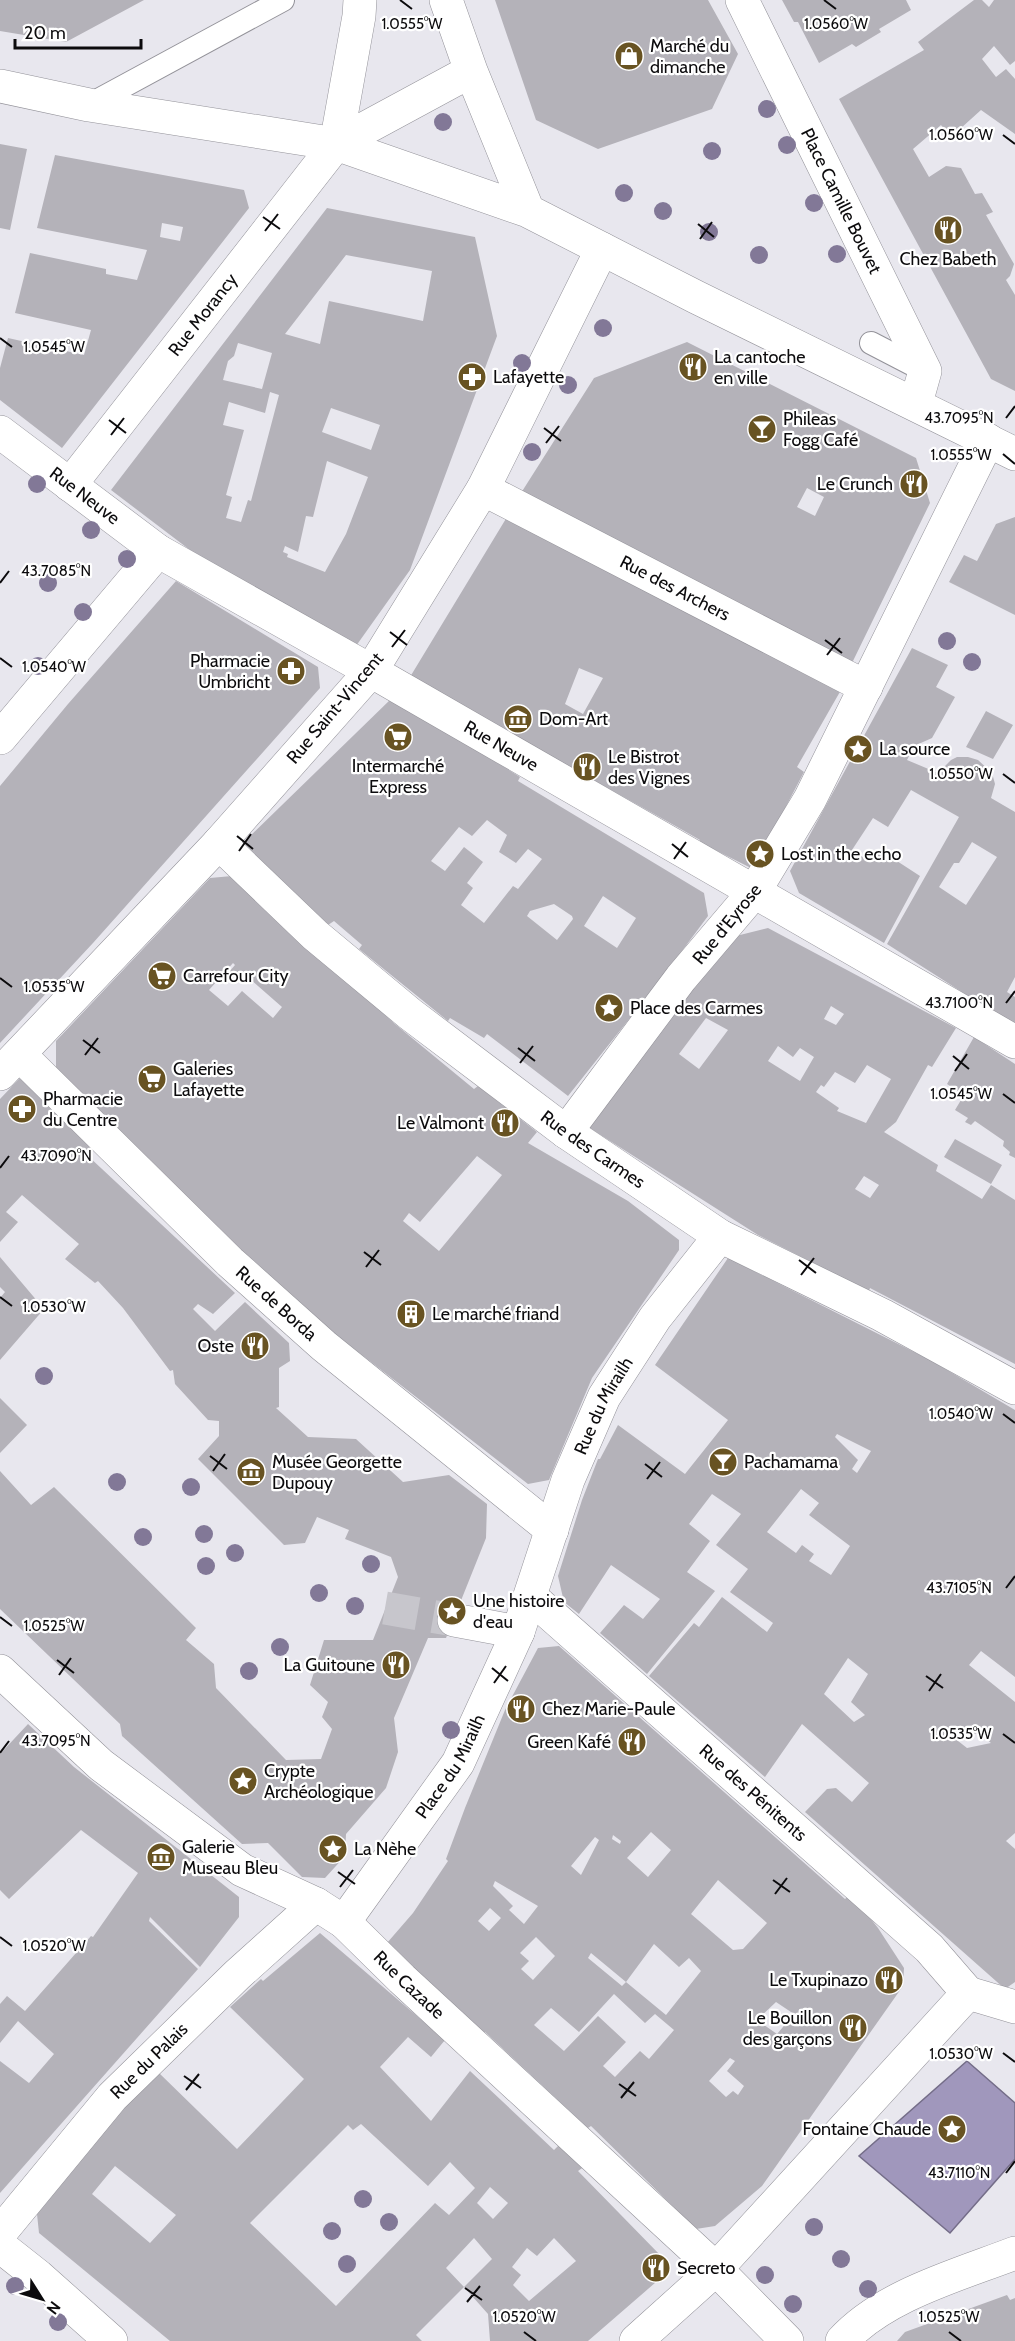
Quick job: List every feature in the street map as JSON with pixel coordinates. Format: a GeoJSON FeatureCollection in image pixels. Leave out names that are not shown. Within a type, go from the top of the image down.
{"type":"FeatureCollection","features":[{"type":"Feature","properties":{"kind":"street"},"geometry":{"type":"LineString","coordinates":[[336,144],[360,0]]}},
{"type":"Feature","properties":{"kind":"street"},"geometry":{"type":"LineString","coordinates":[[446,0],[471,70],[528,211]]}},
{"type":"Feature","properties":{"kind":"street","name":"Place Camille Bouvet"},"geometry":{"type":"LineString","coordinates":[[742,0],[925,371]]}},
{"type":"Feature","properties":{"kind":"street"},"geometry":{"type":"LineString","coordinates":[[336,144],[471,70]]}},
{"type":"Feature","properties":{"kind":"street"},"geometry":{"type":"LineString","coordinates":[[0,86],[89,105],[336,144],[528,211],[696,297],[916,403],[1001,447]]}},
{"type":"Feature","properties":{"kind":"street","name":"Rue Morancy"},"geometry":{"type":"LineString","coordinates":[[70,485],[336,144]]}},
{"type":"Feature","properties":{"kind":"street","name":"Rue Saint-Vincent"},"geometry":{"type":"LineString","coordinates":[[10,1064],[219,843],[371,671],[483,489],[602,249]]}},
{"type":"Feature","properties":{"kind":"street"},"geometry":{"type":"LineString","coordinates":[[916,403],[925,371]]}},
{"type":"Feature","properties":{"kind":"street","name":"Rue Neuve"},"geometry":{"type":"LineString","coordinates":[[0,432],[158,551],[1015,1042]]}},
{"type":"Feature","properties":{"kind":"street","name":"Rue d'Eyrose"},"geometry":{"type":"LineString","coordinates":[[566,1132],[681,978],[754,892],[810,799],[866,687],[1001,447]]}},
{"type":"Feature","properties":{"kind":"street","name":"Rue des Archers"},"geometry":{"type":"LineString","coordinates":[[483,489],[866,687]]}},
{"type":"Feature","properties":{"kind":"street"},"geometry":{"type":"LineString","coordinates":[[0,738],[158,551]]}},
{"type":"Feature","properties":{"kind":"street","name":"Rue des Carmes"},"geometry":{"type":"LineString","coordinates":[[219,843],[315,935],[410,1014],[566,1132],[720,1236],[882,1315],[1015,1388]]}},
{"type":"Feature","properties":{"kind":"street","name":"Rue de Borda"},"geometry":{"type":"LineString","coordinates":[[10,1064],[324,1346],[552,1530]]}},
{"type":"Feature","properties":{"kind":"street","name":"Rue du Mirailh"},"geometry":{"type":"LineString","coordinates":[[531,1598],[568,1480],[604,1397],[655,1318],[720,1236]]}},
{"type":"Feature","properties":{"kind":"street","name":"Place du Mirailh"},"geometry":{"type":"LineString","coordinates":[[344,1922],[458,1763],[518,1632],[531,1598]]}},
{"type":"Feature","properties":{"kind":"street","name":"Rue des Pénitents"},"geometry":{"type":"LineString","coordinates":[[531,1598],[928,1948],[968,1993]]}},
{"type":"Feature","properties":{"kind":"street"},"geometry":{"type":"LineString","coordinates":[[454,1620],[518,1632]]}},
{"type":"Feature","properties":{"kind":"street","name":"Rue Cazade"},"geometry":{"type":"LineString","coordinates":[[0,1671],[101,1765],[242,1870],[316,1904],[344,1922],[402,1979],[716,2270],[786,2341]]}},
{"type":"Feature","properties":{"kind":"street","name":"Rue du Palais"},"geometry":{"type":"LineString","coordinates":[[0,2233],[112,2097],[237,1975],[316,1904]]}},
{"type":"Feature","properties":{"kind":"street"},"geometry":{"type":"LineString","coordinates":[[636,2341],[716,2270],[968,1993],[1015,2007]]}},
{"type":"Feature","properties":{"kind":"street"},"geometry":{"type":"LineString","coordinates":[[0,2246],[39,2276],[111,2341]]}},
{"type":"Feature","properties":{"kind":"street"},"geometry":{"type":"LineString","coordinates":[[842,2341],[854,2328],[904,2296],[1015,2253]]}},
{"type":"Feature","properties":{"kind":"lane"},"geometry":{"type":"LineString","coordinates":[[89,105],[283,0]]}},
{"type":"Feature","properties":{"kind":"lane"},"geometry":{"type":"LineString","coordinates":[[871,343],[925,371]]}},
{"type":"Feature","properties":{"kind":"shaded area","name":"Fontaine Chaude"},"geometry":{"type":"Polygon","coordinates":[[[967,2061],[1015,2103],[1015,2159],[950,2233],[859,2156],[967,2061]]]}},
{"type":"Feature","properties":{"kind":"building"},"geometry":{"type":"Polygon","coordinates":[[[0,0],[144,0],[66,42],[0,31],[0,0]]]}},
{"type":"Feature","properties":{"kind":"building"},"geometry":{"type":"Polygon","coordinates":[[[495,0],[708,0],[738,54],[712,109],[598,149],[536,120],[495,0]]]}},
{"type":"Feature","properties":{"kind":"building"},"geometry":{"type":"Polygon","coordinates":[[[782,0],[906,0],[911,10],[879,29],[881,32],[856,47],[852,44],[819,63],[798,22],[794,22],[782,0]]]}},
{"type":"Feature","properties":{"kind":"building"},"geometry":{"type":"Polygon","coordinates":[[[974,0],[982,0],[989,7],[994,0],[1015,0],[1015,61],[1010,65],[994,46],[982,59],[996,77],[1006,69],[1015,79],[1015,134],[981,110],[950,138],[941,125],[913,149],[929,177],[946,166],[961,168],[975,194],[982,193],[993,212],[986,215],[1014,264],[1006,280],[1015,295],[1015,391],[991,379],[839,99],[924,50],[918,42],[974,0]]]}},
{"type":"Feature","properties":{"kind":"building"},"geometry":{"type":"Polygon","coordinates":[[[0,144],[27,149],[10,230],[0,228],[0,144]]]}},
{"type":"Feature","properties":{"kind":"building"},"geometry":{"type":"Polygon","coordinates":[[[55,155],[244,190],[249,208],[62,448],[0,400],[0,368],[8,338],[84,355],[91,330],[15,313],[30,253],[106,269],[106,274],[137,280],[147,250],[37,228],[55,155]],[[162,223],[160,237],[180,241],[183,227],[162,223]]]}},
{"type":"Feature","properties":{"kind":"building"},"geometry":{"type":"Polygon","coordinates":[[[327,208],[475,237],[497,336],[410,570],[356,646],[190,550],[111,490],[327,208]],[[346,255],[285,334],[320,344],[329,301],[423,321],[432,271],[346,255]],[[238,343],[234,356],[228,361],[223,380],[262,389],[272,353],[238,343]],[[270,392],[265,413],[229,402],[223,425],[244,430],[226,495],[232,497],[226,518],[241,522],[248,500],[251,501],[279,395],[270,392]],[[331,408],[322,432],[371,450],[380,425],[331,408]],[[327,461],[313,517],[306,516],[298,552],[285,546],[283,552],[288,554],[287,557],[325,572],[346,534],[368,477],[327,461]]]}},
{"type":"Feature","properties":{"kind":"building"},"geometry":{"type":"Polygon","coordinates":[[[687,342],[916,458],[930,503],[852,663],[521,493],[594,378],[687,342]],[[807,488],[797,507],[815,516],[824,497],[807,488]]]}},
{"type":"Feature","properties":{"kind":"building"},"geometry":{"type":"Polygon","coordinates":[[[507,517],[841,690],[797,767],[804,772],[753,869],[699,842],[700,840],[679,828],[410,677],[507,517]],[[579,668],[565,704],[583,714],[603,678],[579,668]]]}},
{"type":"Feature","properties":{"kind":"building"},"geometry":{"type":"Polygon","coordinates":[[[1015,517],[1015,615],[949,582],[964,555],[977,561],[996,524],[1015,517]]]}},
{"type":"Feature","properties":{"kind":"building"},"geometry":{"type":"Polygon","coordinates":[[[176,581],[318,667],[320,688],[93,943],[0,1043],[0,786],[68,704],[176,581]]]}},
{"type":"Feature","properties":{"kind":"building"},"geometry":{"type":"Polygon","coordinates":[[[912,648],[948,665],[936,687],[955,697],[932,738],[914,746],[907,760],[938,773],[957,757],[978,760],[992,773],[995,784],[991,798],[1015,812],[1015,977],[1007,992],[1015,997],[1015,1026],[887,944],[959,817],[911,790],[888,827],[873,818],[852,850],[869,861],[880,850],[920,876],[884,943],[799,893],[790,871],[912,648]],[[972,842],[959,863],[954,863],[939,887],[966,905],[997,857],[972,842]]]}},
{"type":"Feature","properties":{"kind":"building"},"geometry":{"type":"Polygon","coordinates":[[[392,698],[520,777],[518,781],[704,893],[708,916],[568,1096],[487,1034],[484,1038],[450,1018],[448,1021],[359,949],[362,945],[334,921],[328,925],[243,843],[392,698]],[[487,820],[472,836],[459,827],[431,861],[445,871],[464,847],[483,862],[467,883],[473,888],[461,905],[484,923],[513,886],[518,889],[542,859],[528,849],[516,863],[499,852],[507,835],[487,820]],[[603,896],[584,926],[617,948],[636,918],[603,896]],[[554,904],[530,911],[527,916],[557,940],[573,919],[554,904]]]}},
{"type":"Feature","properties":{"kind":"building"},"geometry":{"type":"Polygon","coordinates":[[[986,711],[1013,725],[993,759],[966,747],[986,711]]]}},
{"type":"Feature","properties":{"kind":"building"},"geometry":{"type":"Polygon","coordinates":[[[232,876],[395,1024],[474,1089],[478,1086],[537,1132],[528,1143],[628,1201],[679,1240],[679,1250],[592,1378],[549,1480],[528,1484],[335,1334],[263,1271],[56,1074],[56,1041],[210,878],[232,876]],[[233,963],[209,990],[228,1006],[242,991],[273,1018],[282,1007],[242,972],[237,979],[229,972],[235,965],[233,963]],[[477,1156],[420,1222],[409,1213],[403,1221],[439,1251],[502,1175],[477,1156]]]}},
{"type":"Feature","properties":{"kind":"building"},"geometry":{"type":"Polygon","coordinates":[[[768,928],[956,1028],[932,1067],[928,1065],[896,1122],[884,1132],[938,1165],[936,1171],[982,1199],[991,1185],[1015,1200],[1015,1364],[870,1288],[869,1291],[758,1235],[588,1127],[732,937],[768,928]],[[831,1006],[824,1019],[836,1025],[844,1014],[831,1006]],[[706,1018],[679,1054],[699,1069],[728,1030],[706,1018]],[[778,1046],[768,1061],[800,1081],[814,1057],[800,1048],[793,1057],[778,1046]],[[867,1065],[855,1083],[835,1072],[824,1087],[821,1085],[816,1092],[839,1108],[837,1111],[866,1123],[891,1079],[867,1065]],[[864,1176],[855,1189],[870,1198],[879,1185],[864,1176]]]}},
{"type":"Feature","properties":{"kind":"building"},"geometry":{"type":"Polygon","coordinates":[[[974,1037],[1015,1064],[1015,1158],[1009,1155],[1010,1152],[1003,1146],[1004,1141],[975,1121],[971,1125],[965,1122],[968,1118],[955,1110],[964,1095],[947,1084],[974,1037]]]}},
{"type":"Feature","properties":{"kind":"building"},"geometry":{"type":"Polygon","coordinates":[[[20,1078],[94,1147],[87,1155],[235,1293],[213,1314],[198,1304],[193,1309],[215,1331],[245,1302],[289,1343],[290,1361],[279,1368],[279,1407],[276,1408],[308,1437],[356,1439],[403,1482],[449,1475],[487,1504],[486,1538],[446,1638],[428,1638],[394,1718],[398,1752],[386,1788],[346,1834],[345,1856],[325,1878],[302,1877],[268,1843],[242,1844],[122,1736],[120,1724],[0,1609],[0,1471],[31,1505],[54,1487],[196,1628],[186,1640],[214,1664],[216,1688],[286,1760],[321,1759],[332,1729],[322,1717],[328,1702],[310,1685],[324,1640],[373,1640],[398,1577],[391,1557],[345,1539],[349,1530],[317,1517],[305,1543],[284,1545],[198,1459],[219,1436],[219,1421],[208,1420],[175,1384],[173,1370],[170,1371],[123,1308],[98,1281],[95,1283],[65,1259],[79,1244],[22,1195],[6,1212],[18,1222],[0,1242],[0,1099],[20,1078]]]}},
{"type":"Feature","properties":{"kind":"building"},"geometry":{"type":"Polygon","coordinates":[[[955,1139],[1002,1165],[991,1184],[944,1157],[955,1139]]]}},
{"type":"Feature","properties":{"kind":"building"},"geometry":{"type":"Polygon","coordinates":[[[0,1257],[44,1309],[0,1360],[0,1298],[5,1292],[0,1287],[0,1257]]]}},
{"type":"Feature","properties":{"kind":"building"},"geometry":{"type":"Polygon","coordinates":[[[728,1258],[930,1360],[1015,1410],[1015,1677],[981,1651],[969,1665],[1015,1702],[1015,1833],[1006,1841],[1015,1849],[1015,1982],[1005,1989],[805,1812],[827,1789],[836,1788],[852,1802],[869,1783],[802,1724],[765,1777],[649,1676],[694,1623],[699,1627],[722,1597],[767,1632],[773,1623],[730,1592],[748,1569],[716,1545],[741,1514],[712,1494],[689,1524],[710,1541],[687,1572],[715,1591],[647,1674],[600,1633],[624,1605],[643,1619],[660,1599],[611,1565],[579,1614],[564,1602],[558,1576],[582,1500],[598,1459],[618,1425],[685,1474],[728,1420],[655,1365],[728,1258]],[[837,1434],[835,1437],[858,1460],[852,1469],[857,1473],[871,1451],[837,1434]],[[801,1489],[767,1532],[796,1553],[802,1545],[814,1554],[809,1561],[831,1575],[850,1546],[809,1515],[819,1503],[801,1489]],[[848,1658],[824,1694],[854,1722],[865,1715],[851,1702],[868,1674],[848,1658]],[[979,1733],[953,1737],[967,1748],[991,1743],[979,1733]]]}},
{"type":"Feature","properties":{"kind":"building"},"geometry":{"type":"Polygon","coordinates":[[[0,1398],[27,1425],[0,1453],[0,1398]]]}},
{"type":"Feature","properties":{"kind":"building"},"geometry":{"type":"Polygon","coordinates":[[[559,1646],[845,1899],[851,1894],[878,1928],[904,1968],[903,1986],[762,2186],[715,2226],[696,2229],[591,2126],[588,2128],[387,1943],[413,1913],[448,1861],[446,1859],[465,1808],[505,1710],[538,1648],[559,1646]],[[651,1832],[627,1858],[648,1877],[671,1850],[651,1832]],[[613,1835],[612,1839],[620,1844],[621,1841],[613,1835]],[[595,1837],[571,1866],[581,1875],[599,1840],[595,1837]],[[718,1880],[691,1914],[733,1950],[743,1949],[767,1923],[718,1880]],[[495,1881],[493,1886],[513,1906],[509,1910],[524,1924],[538,1906],[495,1881]],[[490,1908],[478,1921],[489,1931],[501,1918],[490,1908]],[[536,1937],[520,1953],[529,1961],[521,1969],[533,1980],[555,1956],[536,1937]],[[654,1944],[626,1982],[666,2015],[701,1971],[689,1958],[679,1967],[654,1944]],[[591,1953],[588,1958],[622,1986],[626,1982],[591,1953]],[[614,1994],[579,2032],[551,2008],[534,2025],[564,2051],[598,2016],[626,2042],[603,2066],[615,2077],[640,2051],[649,2059],[674,2030],[655,2014],[645,2023],[614,1994]],[[776,2002],[757,2020],[777,2034],[794,2014],[776,2002]],[[730,2058],[709,2081],[726,2097],[733,2091],[738,2095],[744,2086],[727,2071],[735,2061],[730,2058]]]}},
{"type":"Feature","properties":{"kind":"building"},"geometry":{"type":"Polygon","coordinates":[[[28,1724],[74,1767],[239,1897],[239,1917],[200,1967],[150,1917],[149,1921],[198,1969],[0,2193],[0,2061],[29,2083],[54,2054],[18,2021],[0,2043],[0,2004],[7,1996],[25,2011],[91,1936],[93,1937],[138,1873],[81,1830],[9,1899],[0,1890],[0,1754],[28,1724]]]}},
{"type":"Feature","properties":{"kind":"building"},"geometry":{"type":"Polygon","coordinates":[[[320,1933],[445,2040],[431,2057],[408,2037],[380,2067],[431,2121],[470,2071],[554,2150],[561,2143],[585,2166],[578,2171],[662,2257],[663,2276],[588,2341],[490,2341],[488,2314],[464,2287],[416,2335],[422,2341],[170,2341],[39,2233],[37,2214],[119,2114],[158,2072],[237,2149],[304,2079],[230,2007],[261,1979],[263,1981],[320,1933]],[[361,2124],[353,2130],[348,2125],[250,2223],[336,2306],[435,2203],[449,2215],[475,2188],[450,2162],[428,2186],[361,2124]],[[115,2166],[92,2194],[150,2243],[176,2215],[115,2166]],[[490,2187],[477,2203],[493,2219],[508,2203],[490,2187]],[[474,2238],[446,2268],[464,2287],[492,2259],[474,2238]],[[554,2238],[537,2256],[527,2248],[512,2267],[521,2275],[513,2285],[529,2301],[576,2261],[554,2238]]]}},
{"type":"Feature","properties":{"kind":"building"},"geometry":{"type":"Polygon","coordinates":[[[1007,2295],[1010,2300],[1015,2298],[1015,2341],[897,2341],[905,2332],[1007,2295]]]}},
{"type":"Feature","properties":{"kind":"tunnel"},"geometry":{"type":"LineString","coordinates":[[385,1608],[454,1620]]}},
{"type":"Feature","properties":{"kind":"place","name":"Marché du dimanche"},"geometry":{"type":"Point","coordinates":[629,56]}},
{"type":"Feature","properties":{"kind":"place","name":"Chez Babeth"},"geometry":{"type":"Point","coordinates":[948,230]}},
{"type":"Feature","properties":{"kind":"place","name":"La cantoche en ville"},"geometry":{"type":"Point","coordinates":[693,367]}},
{"type":"Feature","properties":{"kind":"place","name":"Lafayette"},"geometry":{"type":"Point","coordinates":[472,377]}},
{"type":"Feature","properties":{"kind":"place","name":"Phileas Fogg Café"},"geometry":{"type":"Point","coordinates":[762,429]}},
{"type":"Feature","properties":{"kind":"place","name":"Le Crunch"},"geometry":{"type":"Point","coordinates":[914,484]}},
{"type":"Feature","properties":{"kind":"place","name":"Pharmacie Umbricht"},"geometry":{"type":"Point","coordinates":[291,671]}},
{"type":"Feature","properties":{"kind":"place","name":"Dom-Art"},"geometry":{"type":"Point","coordinates":[518,719]}},
{"type":"Feature","properties":{"kind":"place","name":"Intermarché Express"},"geometry":{"type":"Point","coordinates":[398,737]}},
{"type":"Feature","properties":{"kind":"place","name":"La source"},"geometry":{"type":"Point","coordinates":[858,749]}},
{"type":"Feature","properties":{"kind":"place","name":"Le Bistrot des Vignes"},"geometry":{"type":"Point","coordinates":[587,767]}},
{"type":"Feature","properties":{"kind":"place","name":"Lost in the echo"},"geometry":{"type":"Point","coordinates":[760,854]}},
{"type":"Feature","properties":{"kind":"place","name":"Carrefour City"},"geometry":{"type":"Point","coordinates":[162,976]}},
{"type":"Feature","properties":{"kind":"place","name":"Place des Carmes"},"geometry":{"type":"Point","coordinates":[609,1008]}},
{"type":"Feature","properties":{"kind":"place","name":"Galeries Lafayette"},"geometry":{"type":"Point","coordinates":[152,1079]}},
{"type":"Feature","properties":{"kind":"place","name":"Pharmacie du Centre"},"geometry":{"type":"Point","coordinates":[22,1109]}},
{"type":"Feature","properties":{"kind":"place","name":"Le Valmont"},"geometry":{"type":"Point","coordinates":[505,1123]}},
{"type":"Feature","properties":{"kind":"place","name":"Le marché friand"},"geometry":{"type":"Point","coordinates":[411,1314]}},
{"type":"Feature","properties":{"kind":"place","name":"Oste"},"geometry":{"type":"Point","coordinates":[255,1346]}},
{"type":"Feature","properties":{"kind":"place","name":"Pachamama"},"geometry":{"type":"Point","coordinates":[723,1462]}},
{"type":"Feature","properties":{"kind":"place","name":"Musée Georgette Dupouy"},"geometry":{"type":"Point","coordinates":[251,1472]}},
{"type":"Feature","properties":{"kind":"place","name":"Une histoire d'eau"},"geometry":{"type":"Point","coordinates":[452,1611]}},
{"type":"Feature","properties":{"kind":"place","name":"La Guitoune"},"geometry":{"type":"Point","coordinates":[396,1665]}},
{"type":"Feature","properties":{"kind":"place","name":"Chez Marie-Paule"},"geometry":{"type":"Point","coordinates":[521,1709]}},
{"type":"Feature","properties":{"kind":"place","name":"Green Kafé"},"geometry":{"type":"Point","coordinates":[632,1742]}},
{"type":"Feature","properties":{"kind":"place","name":"Crypte Archéologique"},"geometry":{"type":"Point","coordinates":[243,1781]}},
{"type":"Feature","properties":{"kind":"place","name":"La Nèhe"},"geometry":{"type":"Point","coordinates":[333,1849]}},
{"type":"Feature","properties":{"kind":"place","name":"Galerie Museau Bleu"},"geometry":{"type":"Point","coordinates":[161,1857]}},
{"type":"Feature","properties":{"kind":"place","name":"Le Txupinazo"},"geometry":{"type":"Point","coordinates":[889,1980]}},
{"type":"Feature","properties":{"kind":"place","name":"Le Bouillon des garçons"},"geometry":{"type":"Point","coordinates":[853,2028]}},
{"type":"Feature","properties":{"kind":"place","name":"Fontaine Chaude"},"geometry":{"type":"Point","coordinates":[952,2129]}},
{"type":"Feature","properties":{"kind":"place","name":"Secreto"},"geometry":{"type":"Point","coordinates":[656,2268]}}]}
